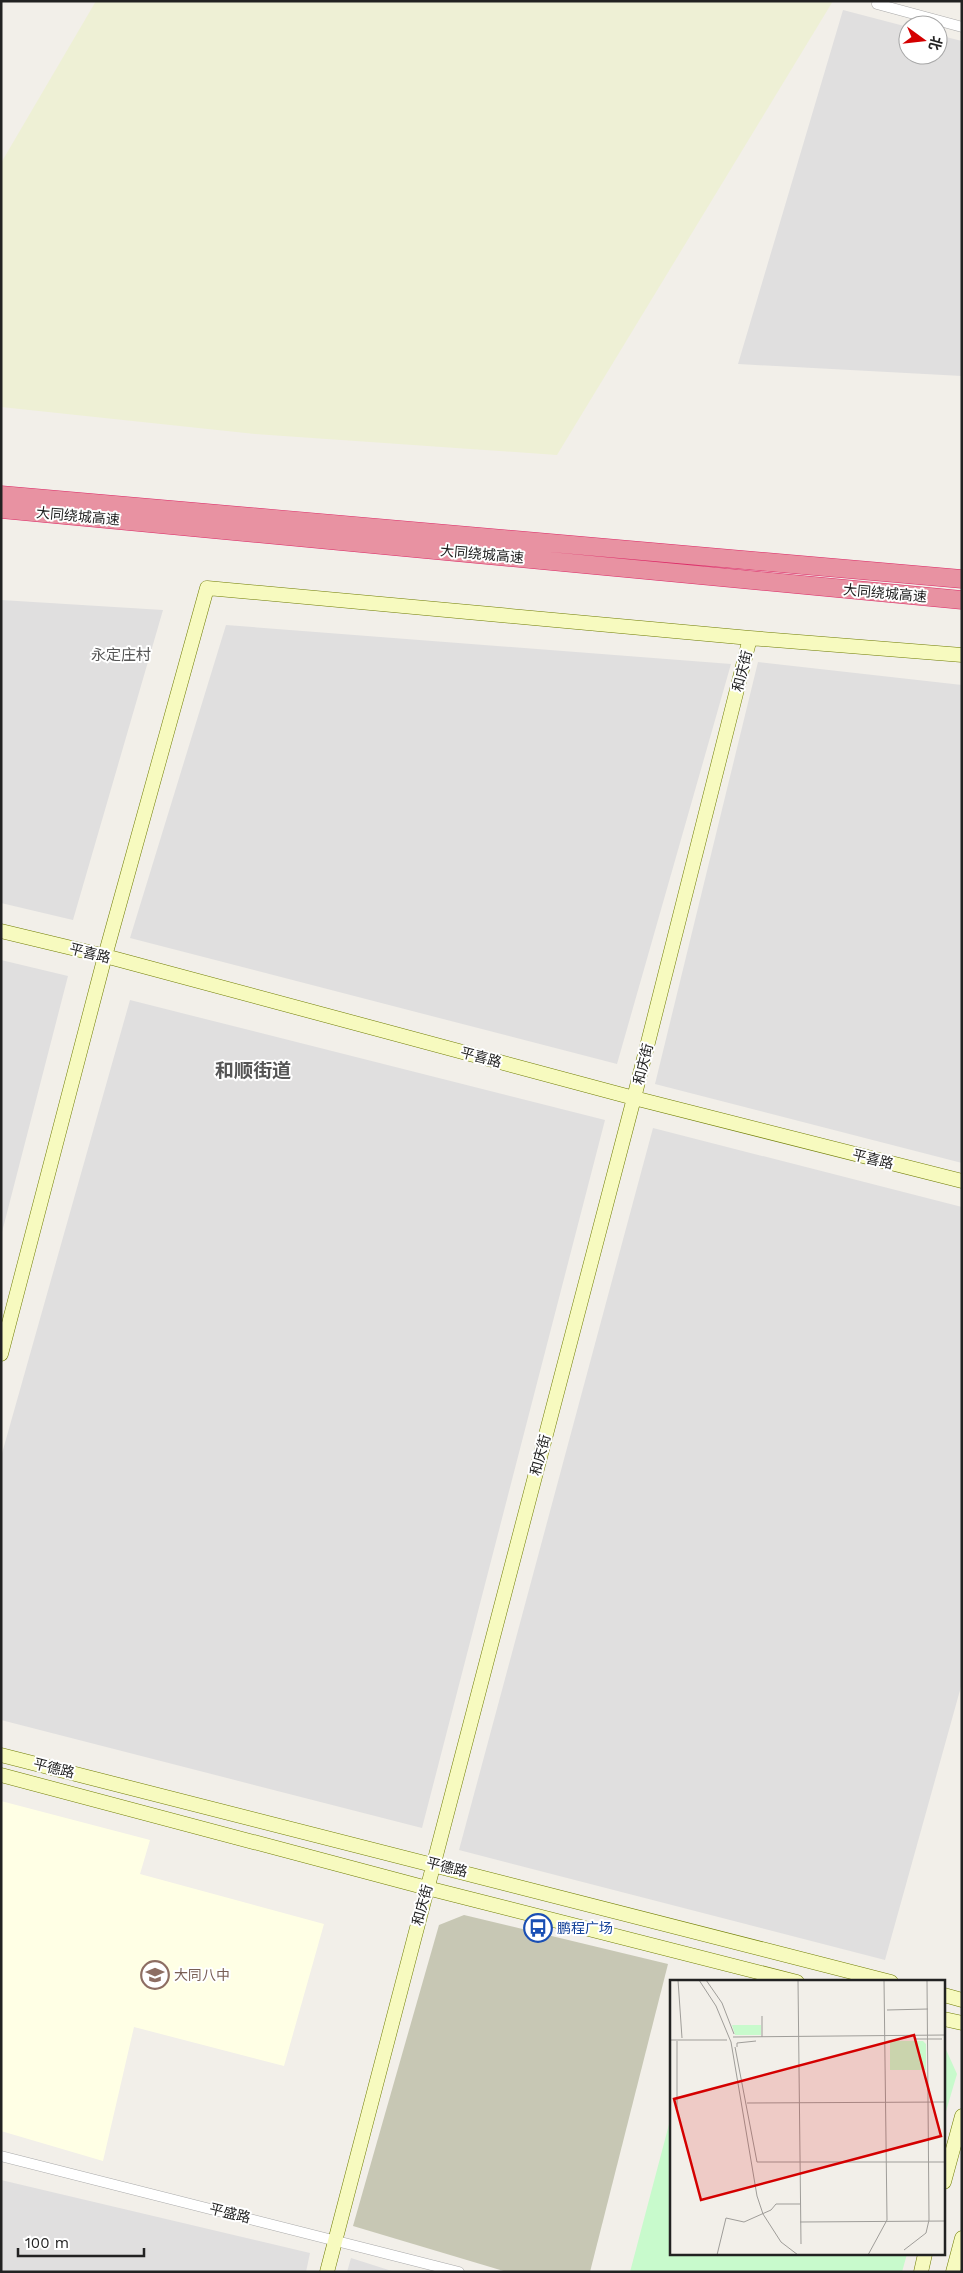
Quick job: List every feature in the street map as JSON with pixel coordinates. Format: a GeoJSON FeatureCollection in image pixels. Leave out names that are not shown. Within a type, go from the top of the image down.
{"type":"FeatureCollection","features":[{"type":"Feature","properties":{"kind":"highway","name":"大同绕城高速"},"geometry":{"type":"LineString","coordinates":[[1,495],[962,579]]}},
{"type":"Feature","properties":{"kind":"highway","name":"大同绕城高速"},"geometry":{"type":"LineString","coordinates":[[1,509],[962,600]]}},
{"type":"Feature","properties":{"kind":"street"},"geometry":{"type":"LineString","coordinates":[[877,4],[962,27]]}},
{"type":"Feature","properties":{"kind":"street"},"geometry":{"type":"LineString","coordinates":[[1,1354],[106,956],[208,588],[750,638],[962,655]]}},
{"type":"Feature","properties":{"kind":"street","name":"和庆街"},"geometry":{"type":"LineString","coordinates":[[327,2272],[634,1098],[750,638]]}},
{"type":"Feature","properties":{"kind":"street","name":"平喜路"},"geometry":{"type":"LineString","coordinates":[[1,931],[106,956],[634,1098],[962,1181]]}},
{"type":"Feature","properties":{"kind":"street","name":"平德路"},"geometry":{"type":"LineString","coordinates":[[1,1755],[884,1980]]}},
{"type":"Feature","properties":{"kind":"street","name":"平德路"},"geometry":{"type":"LineString","coordinates":[[1,1775],[427,1888],[789,1980]]}},
{"type":"Feature","properties":{"kind":"street"},"geometry":{"type":"LineString","coordinates":[[946,1996],[962,2000]]}},
{"type":"Feature","properties":{"kind":"street"},"geometry":{"type":"LineString","coordinates":[[946,2019],[962,2023]]}},
{"type":"Feature","properties":{"kind":"street"},"geometry":{"type":"LineString","coordinates":[[946,2175],[962,2116]]}},
{"type":"Feature","properties":{"kind":"street","name":"平盛路"},"geometry":{"type":"LineString","coordinates":[[1,2156],[459,2272]]}},
{"type":"Feature","properties":{"kind":"street"},"geometry":{"type":"LineString","coordinates":[[953,2272],[962,2238]]}},
{"type":"Feature","properties":{"kind":"street"},"geometry":{"type":"LineString","coordinates":[[921,2272],[925,2256]]}},
{"type":"Feature","properties":{"kind":"shaded area"},"geometry":{"type":"Polygon","coordinates":[[[96,1],[833,1],[557,455],[255,434],[1,407],[1,163],[96,1]]]}},
{"type":"Feature","properties":{"kind":"shaded area"},"geometry":{"type":"Polygon","coordinates":[[[843,10],[898,24],[898,65],[948,65],[948,38],[962,41],[962,376],[738,364],[843,10]]]}},
{"type":"Feature","properties":{"kind":"shaded area"},"geometry":{"type":"Polygon","coordinates":[[[1,600],[163,610],[73,920],[1,903],[1,600]]]}},
{"type":"Feature","properties":{"kind":"shaded area"},"geometry":{"type":"Polygon","coordinates":[[[226,625],[731,664],[617,1064],[130,938],[226,625]]]}},
{"type":"Feature","properties":{"kind":"shaded area"},"geometry":{"type":"Polygon","coordinates":[[[758,662],[962,685],[962,1163],[655,1084],[758,662]]]}},
{"type":"Feature","properties":{"kind":"shaded area"},"geometry":{"type":"Polygon","coordinates":[[[1,960],[68,976],[1,1236],[1,960]]]}},
{"type":"Feature","properties":{"kind":"shaded area"},"geometry":{"type":"Polygon","coordinates":[[[130,1000],[605,1120],[422,1828],[1,1720],[1,1457],[130,1000]]]}},
{"type":"Feature","properties":{"kind":"shaded area"},"geometry":{"type":"Polygon","coordinates":[[[653,1128],[962,1207],[962,1683],[885,1960],[459,1850],[653,1128]]]}},
{"type":"Feature","properties":{"kind":"shaded area","name":"大同八中"},"geometry":{"type":"Polygon","coordinates":[[[1,1801],[150,1840],[140,1874],[324,1924],[284,2066],[134,2027],[103,2161],[1,2131],[1,1801]]]}},
{"type":"Feature","properties":{"kind":"shaded area"},"geometry":{"type":"Polygon","coordinates":[[[464,1915],[668,1964],[590,2272],[507,2272],[353,2226],[439,1925],[464,1915]]]}},
{"type":"Feature","properties":{"kind":"shaded area"},"geometry":{"type":"Polygon","coordinates":[[[1,2180],[310,2253],[306,2272],[1,2272],[1,2180]]]}},
{"type":"Feature","properties":{"kind":"shaded area"},"geometry":{"type":"Polygon","coordinates":[[[351,2258],[395,2272],[347,2272],[351,2258]]]}},
{"type":"Feature","properties":{"kind":"green space"},"geometry":{"type":"Polygon","coordinates":[[[946,2049],[957,2074],[946,2111],[946,2049]]]}},
{"type":"Feature","properties":{"kind":"green space"},"geometry":{"type":"Polygon","coordinates":[[[670,2121],[670,2256],[906,2256],[902,2272],[630,2272],[670,2121]]]}},
{"type":"Feature","properties":{"kind":"place","name":"鹏程广场"},"geometry":{"type":"Point","coordinates":[538,1928]}},
{"type":"Feature","properties":{"kind":"place","name":"大同八中"},"geometry":{"type":"Point","coordinates":[155,1975]}},
{"type":"Feature","properties":{"kind":"district","name":"永定庄村"},"geometry":{"type":"Point","coordinates":[121,655]}},
{"type":"Feature","properties":{"kind":"district","name":"和顺街道"},"geometry":{"type":"Point","coordinates":[253,1070]}}]}
